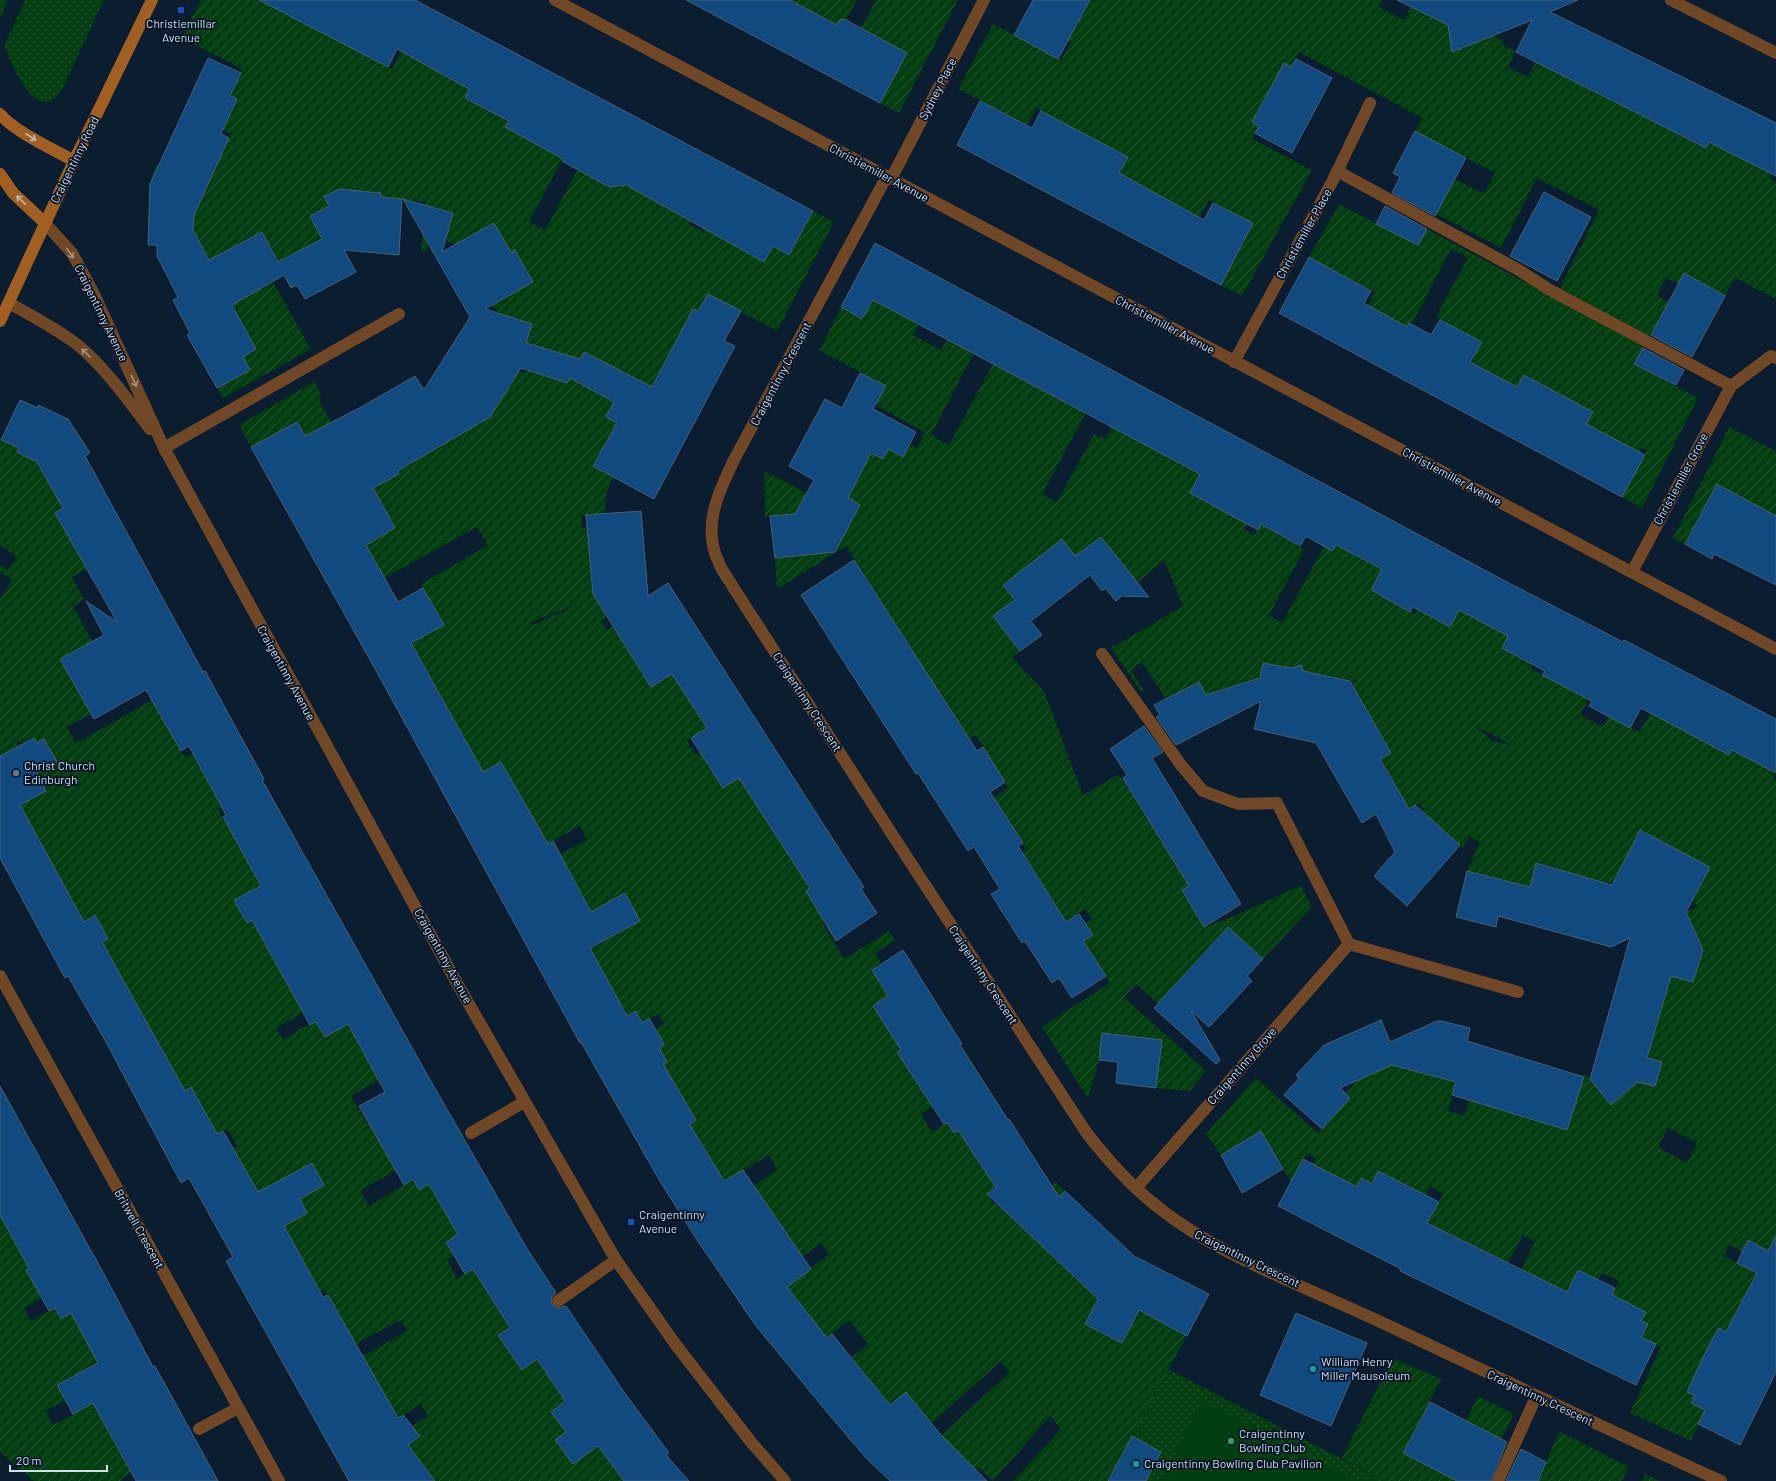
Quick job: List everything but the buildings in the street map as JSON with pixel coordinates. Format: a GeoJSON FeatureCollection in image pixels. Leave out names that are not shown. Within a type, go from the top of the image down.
{"type":"FeatureCollection","features":[{"type":"Feature","properties":{"kind":"street","name":"Craigentinny Road"},"geometry":{"type":"LineString","coordinates":[[0,321],[74,161],[152,0]]}},
{"type":"Feature","properties":{"kind":"street","name":"Christiemiller Avenue"},"geometry":{"type":"LineString","coordinates":[[555,0],[1776,649]]}},
{"type":"Feature","properties":{"kind":"street","name":"Sydney Place"},"geometry":{"type":"LineString","coordinates":[[889,178],[984,0]]}},
{"type":"Feature","properties":{"kind":"street"},"geometry":{"type":"LineString","coordinates":[[1671,0],[1776,53]]}},
{"type":"Feature","properties":{"kind":"street","name":"Christiemiller Place"},"geometry":{"type":"LineString","coordinates":[[1234,362],[1337,171],[1370,103]]}},
{"type":"Feature","properties":{"kind":"street"},"geometry":{"type":"LineString","coordinates":[[0,114],[5,120],[74,161]]}},
{"type":"Feature","properties":{"kind":"street"},"geometry":{"type":"LineString","coordinates":[[1337,171],[1511,266],[1550,290],[1731,386],[1771,356],[1776,358]]}},
{"type":"Feature","properties":{"kind":"street","name":"Craigentinny Avenue"},"geometry":{"type":"LineString","coordinates":[[0,174],[13,193],[45,223],[72,253],[94,294],[164,448],[447,964],[524,1102],[616,1260],[680,1351],[751,1442],[785,1481]]}},
{"type":"Feature","properties":{"kind":"street","name":"Craigentinny Crescent"},"geometry":{"type":"LineString","coordinates":[[889,178],[722,485],[713,510],[712,542],[718,563],[733,587],[1067,1103],[1102,1152],[1136,1188],[1175,1220],[1201,1237],[1232,1254],[1383,1323],[1536,1397],[1721,1481]]}},
{"type":"Feature","properties":{"kind":"street","name":"Craigentinny Avenue"},"geometry":{"type":"LineString","coordinates":[[9,303],[39,319],[78,345],[113,380],[164,448]]}},
{"type":"Feature","properties":{"kind":"street"},"geometry":{"type":"LineString","coordinates":[[164,448],[399,314]]}},
{"type":"Feature","properties":{"kind":"street","name":"Christiemiller Grove"},"geometry":{"type":"LineString","coordinates":[[1632,572],[1731,386]]}},
{"type":"Feature","properties":{"kind":"street"},"geometry":{"type":"LineString","coordinates":[[1102,654],[1181,765],[1203,791],[1238,804],[1277,803],[1349,944],[1518,992]]}},
{"type":"Feature","properties":{"kind":"street","name":"Craigentinny Grove"},"geometry":{"type":"LineString","coordinates":[[1136,1188],[1349,944]]}},
{"type":"Feature","properties":{"kind":"street","name":"Britwell Crescent"},"geometry":{"type":"LineString","coordinates":[[0,976],[279,1481]]}},
{"type":"Feature","properties":{"kind":"street"},"geometry":{"type":"LineString","coordinates":[[471,1133],[524,1102]]}},
{"type":"Feature","properties":{"kind":"street"},"geometry":{"type":"LineString","coordinates":[[558,1301],[616,1260]]}},
{"type":"Feature","properties":{"kind":"street"},"geometry":{"type":"LineString","coordinates":[[1498,1481],[1536,1397]]}},
{"type":"Feature","properties":{"kind":"street"},"geometry":{"type":"LineString","coordinates":[[199,1429],[238,1408]]}},
{"type":"Feature","properties":{"kind":"green space"},"geometry":{"type":"Polygon","coordinates":[[[0,0],[8,0],[0,18],[0,0]]]}},
{"type":"Feature","properties":{"kind":"green space"},"geometry":{"type":"Polygon","coordinates":[[[25,0],[104,0],[61,92],[51,100],[42,101],[33,97],[19,78],[4,46],[25,0]]]}},
{"type":"Feature","properties":{"kind":"green space"},"geometry":{"type":"Polygon","coordinates":[[[201,0],[301,0],[359,28],[349,47],[392,69],[414,28],[470,88],[465,98],[475,104],[481,93],[514,111],[506,127],[548,150],[572,141],[529,222],[545,230],[579,167],[609,187],[616,186],[620,188],[640,151],[710,186],[689,224],[702,231],[711,214],[735,245],[764,262],[773,246],[789,255],[813,211],[834,222],[777,331],[708,294],[698,311],[693,309],[651,389],[584,352],[580,359],[526,343],[532,324],[500,314],[492,306],[532,281],[485,250],[504,239],[494,223],[455,245],[445,240],[453,213],[440,209],[426,252],[421,251],[426,202],[381,197],[381,193],[362,191],[341,199],[324,197],[329,206],[310,216],[322,239],[279,262],[262,232],[249,239],[263,264],[223,287],[206,255],[167,276],[157,253],[180,249],[194,190],[150,188],[156,164],[206,188],[231,134],[223,130],[237,100],[230,96],[242,69],[182,38],[201,0]]]}},
{"type":"Feature","properties":{"kind":"green space"},"geometry":{"type":"Polygon","coordinates":[[[785,0],[857,0],[845,22],[841,19],[837,25],[799,5],[785,0]]]}},
{"type":"Feature","properties":{"kind":"green space"},"geometry":{"type":"Polygon","coordinates":[[[876,0],[958,0],[899,113],[880,103],[857,35],[876,0]]]}},
{"type":"Feature","properties":{"kind":"green space"},"geometry":{"type":"Polygon","coordinates":[[[1090,0],[1382,0],[1379,7],[1404,20],[1411,7],[1430,16],[1435,7],[1447,13],[1451,44],[1461,49],[1468,46],[1477,28],[1503,41],[1502,45],[1516,51],[1508,67],[1528,77],[1536,61],[1640,108],[1637,114],[1660,125],[1663,119],[1688,132],[1685,138],[1706,148],[1709,142],[1772,174],[1770,179],[1776,182],[1776,299],[1735,278],[1725,296],[1685,274],[1678,284],[1666,278],[1657,295],[1668,302],[1650,337],[1560,288],[1599,210],[1537,178],[1501,248],[1417,204],[1455,179],[1484,194],[1495,173],[1415,131],[1422,118],[1299,52],[1291,67],[1284,64],[1252,122],[1259,126],[1252,139],[1312,170],[1242,296],[1221,285],[1253,223],[1209,200],[1191,233],[1187,210],[1119,174],[1128,156],[1114,149],[1105,167],[1080,132],[1036,108],[1027,125],[958,89],[993,24],[1061,60],[1071,42],[1061,36],[1077,25],[1090,0]]]}},
{"type":"Feature","properties":{"kind":"green space"},"geometry":{"type":"Polygon","coordinates":[[[1339,204],[1404,238],[1412,221],[1644,346],[1635,364],[1698,398],[1642,508],[1622,497],[1647,450],[1641,448],[1639,453],[1586,424],[1592,412],[1516,415],[1535,380],[1524,374],[1517,387],[1482,368],[1458,384],[1481,342],[1436,317],[1468,257],[1451,249],[1412,324],[1409,323],[1407,327],[1368,306],[1375,292],[1309,257],[1339,204]]]}},
{"type":"Feature","properties":{"kind":"green space"},"geometry":{"type":"Polygon","coordinates":[[[273,282],[311,349],[223,398],[217,388],[249,370],[243,357],[256,349],[233,304],[273,282]]]}},
{"type":"Feature","properties":{"kind":"green space"},"geometry":{"type":"Polygon","coordinates":[[[873,300],[919,325],[913,335],[941,350],[947,339],[974,353],[931,435],[949,445],[993,364],[1031,384],[1043,361],[1086,413],[1042,494],[1057,502],[1094,434],[1105,439],[1112,427],[1143,444],[1153,425],[1200,473],[1190,493],[1258,503],[1244,530],[1255,535],[1261,524],[1304,550],[1269,615],[1282,623],[1324,546],[1332,551],[1336,545],[1371,564],[1381,545],[1382,569],[1371,591],[1415,614],[1436,576],[1446,582],[1428,615],[1450,627],[1459,610],[1482,622],[1492,605],[1508,636],[1502,648],[1533,665],[1531,669],[1560,684],[1597,684],[1580,715],[1603,727],[1609,716],[1639,732],[1651,712],[1732,749],[1776,772],[1773,778],[1776,780],[1776,1252],[1775,1254],[1748,1240],[1742,1251],[1729,1245],[1724,1256],[1764,1276],[1753,1296],[1746,1293],[1726,1332],[1719,1328],[1687,1391],[1695,1395],[1691,1403],[1705,1410],[1691,1441],[1630,1413],[1661,1347],[1641,1337],[1648,1324],[1641,1321],[1646,1312],[1634,1306],[1603,1310],[1619,1281],[1602,1273],[1598,1280],[1578,1270],[1567,1292],[1521,1270],[1535,1241],[1523,1235],[1508,1263],[1428,1223],[1443,1194],[1430,1186],[1426,1195],[1378,1171],[1372,1184],[1362,1179],[1358,1187],[1313,1164],[1316,1158],[1307,1153],[1291,1182],[1261,1131],[1221,1155],[1206,1134],[1256,1078],[1318,1133],[1350,1098],[1346,1093],[1354,1084],[1353,1082],[1410,1057],[1456,1082],[1448,1111],[1465,1115],[1470,1096],[1480,1100],[1479,1103],[1567,1130],[1573,1111],[1560,1107],[1571,1073],[1589,1076],[1611,1105],[1608,1073],[1662,1062],[1647,1058],[1670,976],[1693,982],[1701,955],[1695,933],[1686,912],[1698,906],[1692,901],[1710,867],[1640,830],[1613,882],[1555,884],[1560,869],[1536,862],[1526,899],[1517,884],[1467,871],[1480,842],[1469,837],[1463,848],[1422,812],[1424,809],[1419,804],[1409,809],[1381,759],[1391,753],[1371,718],[1350,702],[1355,681],[1263,663],[1253,707],[1247,682],[1219,691],[1231,718],[1220,722],[1199,682],[1166,699],[1142,662],[1131,670],[1144,690],[1141,692],[1111,648],[1183,606],[1164,560],[1137,583],[1101,537],[1075,556],[1062,539],[1004,585],[1015,600],[993,616],[1020,651],[1012,657],[1044,691],[1083,795],[1119,774],[1190,885],[1182,890],[1204,927],[1232,917],[1301,885],[1312,907],[1263,959],[1228,927],[1198,958],[1224,983],[1218,1008],[1182,977],[1158,1004],[1136,984],[1124,997],[1206,1071],[1190,1091],[1156,1088],[1162,1040],[1102,1033],[1099,1060],[1088,1099],[1042,1027],[1110,983],[1083,941],[1093,935],[1086,923],[1092,919],[1085,909],[1066,922],[1022,852],[1027,849],[994,797],[1008,788],[976,735],[969,739],[846,546],[777,589],[775,558],[822,553],[818,512],[765,517],[764,471],[854,517],[860,505],[837,492],[856,483],[861,473],[851,467],[862,448],[883,459],[888,449],[903,457],[910,445],[917,448],[925,433],[876,405],[885,386],[819,350],[841,307],[862,319],[873,300]],[[1476,726],[1491,740],[1509,745],[1509,744],[1476,726]],[[1668,1128],[1658,1147],[1687,1163],[1697,1143],[1668,1128]]]}},
{"type":"Feature","properties":{"kind":"green space"},"geometry":{"type":"Polygon","coordinates":[[[577,365],[599,376],[592,390],[614,402],[606,417],[617,423],[610,435],[613,477],[605,498],[605,514],[581,516],[582,528],[587,528],[645,566],[648,575],[596,597],[607,616],[601,621],[607,630],[613,626],[651,687],[672,674],[707,728],[687,741],[696,755],[731,733],[707,764],[723,788],[739,778],[810,888],[806,891],[813,902],[861,899],[822,923],[844,959],[889,931],[895,940],[875,953],[881,963],[871,969],[888,996],[873,1006],[884,1024],[918,1038],[897,1052],[916,1081],[936,1105],[921,1114],[932,1132],[947,1122],[954,1133],[983,1114],[990,1125],[965,1141],[996,1188],[987,1194],[994,1205],[1013,1194],[1046,1191],[1056,1182],[1065,1191],[1027,1232],[1082,1284],[1114,1274],[1085,1324],[1139,1310],[1187,1335],[1109,1479],[1111,1481],[1013,1481],[1061,1429],[1050,1416],[993,1481],[979,1468],[967,1481],[941,1435],[1010,1372],[1000,1362],[932,1423],[906,1392],[890,1405],[852,1357],[868,1344],[849,1320],[827,1338],[787,1287],[829,1254],[821,1243],[785,1269],[777,1219],[762,1198],[736,1198],[777,1170],[769,1155],[724,1182],[690,1125],[697,1120],[674,1083],[651,1071],[667,1062],[659,1048],[664,1044],[655,1029],[664,1024],[658,1014],[642,1023],[636,1011],[627,1016],[590,949],[640,921],[625,893],[574,921],[570,873],[560,854],[587,840],[580,826],[547,844],[525,804],[508,813],[514,786],[502,763],[483,772],[418,654],[401,662],[395,652],[443,625],[421,584],[488,545],[477,527],[384,578],[366,545],[395,528],[388,515],[320,463],[297,422],[251,447],[239,425],[315,381],[321,395],[319,401],[347,449],[363,440],[387,481],[398,474],[385,450],[506,391],[518,372],[530,371],[567,383],[577,365]],[[582,602],[531,622],[533,625],[582,602]]]}},
{"type":"Feature","properties":{"kind":"green space"},"geometry":{"type":"Polygon","coordinates":[[[1729,427],[1776,451],[1776,526],[1717,484],[1685,544],[1673,538],[1729,427]]]}},
{"type":"Feature","properties":{"kind":"green space"},"geometry":{"type":"Polygon","coordinates":[[[0,439],[19,448],[17,452],[54,469],[51,487],[60,503],[69,498],[72,503],[55,513],[65,531],[103,560],[72,577],[84,599],[73,606],[92,641],[60,659],[70,677],[90,666],[93,713],[67,727],[76,743],[174,688],[181,751],[185,757],[192,753],[206,778],[236,799],[218,810],[243,853],[277,850],[249,865],[261,886],[234,900],[247,923],[273,908],[331,997],[276,1028],[283,1040],[315,1020],[325,1037],[348,1024],[379,1080],[351,1096],[369,1127],[389,1115],[396,1170],[360,1191],[369,1206],[413,1180],[419,1190],[429,1184],[458,1235],[446,1242],[454,1256],[447,1260],[457,1279],[472,1269],[509,1328],[498,1335],[521,1369],[537,1359],[565,1401],[551,1412],[568,1430],[555,1440],[598,1446],[624,1481],[435,1481],[405,1448],[420,1436],[412,1426],[428,1416],[420,1404],[381,1430],[390,1404],[361,1357],[407,1331],[401,1320],[355,1344],[325,1290],[320,1292],[264,1237],[307,1213],[300,1199],[324,1185],[312,1163],[258,1193],[241,1163],[199,1186],[226,1152],[237,1146],[228,1129],[217,1134],[191,1087],[169,1099],[173,1068],[113,962],[83,953],[108,939],[95,916],[84,922],[33,828],[0,815],[37,773],[57,762],[44,758],[33,737],[21,743],[19,741],[16,743],[18,746],[0,756],[0,599],[12,580],[0,572],[0,565],[8,570],[17,557],[0,545],[0,439]]]}},
{"type":"Feature","properties":{"kind":"green space"},"geometry":{"type":"Polygon","coordinates":[[[0,1215],[40,1262],[26,1270],[55,1290],[24,1308],[31,1321],[55,1308],[61,1319],[71,1313],[74,1319],[79,1317],[98,1362],[57,1385],[65,1400],[46,1411],[53,1425],[114,1392],[115,1444],[126,1464],[147,1453],[141,1466],[121,1479],[122,1481],[34,1481],[0,1452],[0,1215]]]}},
{"type":"Feature","properties":{"kind":"green space"},"geometry":{"type":"Polygon","coordinates":[[[1392,1358],[1441,1379],[1403,1453],[1457,1481],[1375,1481],[1376,1476],[1342,1458],[1392,1358]]]}},
{"type":"Feature","properties":{"kind":"green space"},"geometry":{"type":"Polygon","coordinates":[[[1168,1369],[1377,1477],[1375,1481],[1111,1481],[1109,1479],[1168,1369]]]}},
{"type":"Feature","properties":{"kind":"green space"},"geometry":{"type":"Polygon","coordinates":[[[1478,1396],[1514,1414],[1501,1439],[1466,1421],[1478,1396]]]}},
{"type":"Feature","properties":{"kind":"green space","name":"Craigentinny Bowling Club"},"geometry":{"type":"Polygon","coordinates":[[[1202,1401],[1357,1481],[1161,1481],[1202,1401]]]}},
{"type":"Feature","properties":{"kind":"green space"},"geometry":{"type":"Polygon","coordinates":[[[1559,1431],[1629,1467],[1622,1481],[1538,1481],[1559,1431]]]}},
{"type":"Feature","properties":{"kind":"green space"},"geometry":{"type":"Polygon","coordinates":[[[1645,1474],[1660,1481],[1642,1481],[1645,1474]]]}},
{"type":"Feature","properties":{"kind":"place","name":"Christiemillar Avenue"},"geometry":{"type":"Point","coordinates":[181,10]}},
{"type":"Feature","properties":{"kind":"place","name":"Christ Church Edinburgh"},"geometry":{"type":"Point","coordinates":[16,773]}},
{"type":"Feature","properties":{"kind":"place","name":"Craigentinny Avenue"},"geometry":{"type":"Point","coordinates":[631,1222]}},
{"type":"Feature","properties":{"kind":"place","name":"William Henry Miller Mausoleum"},"geometry":{"type":"Point","coordinates":[1313,1369]}},
{"type":"Feature","properties":{"kind":"place","name":"Craigentinny Bowling Club"},"geometry":{"type":"Point","coordinates":[1231,1441]}},
{"type":"Feature","properties":{"kind":"place","name":"Craigentinny Bowling Club Pavilion"},"geometry":{"type":"Point","coordinates":[1136,1464]}}]}
